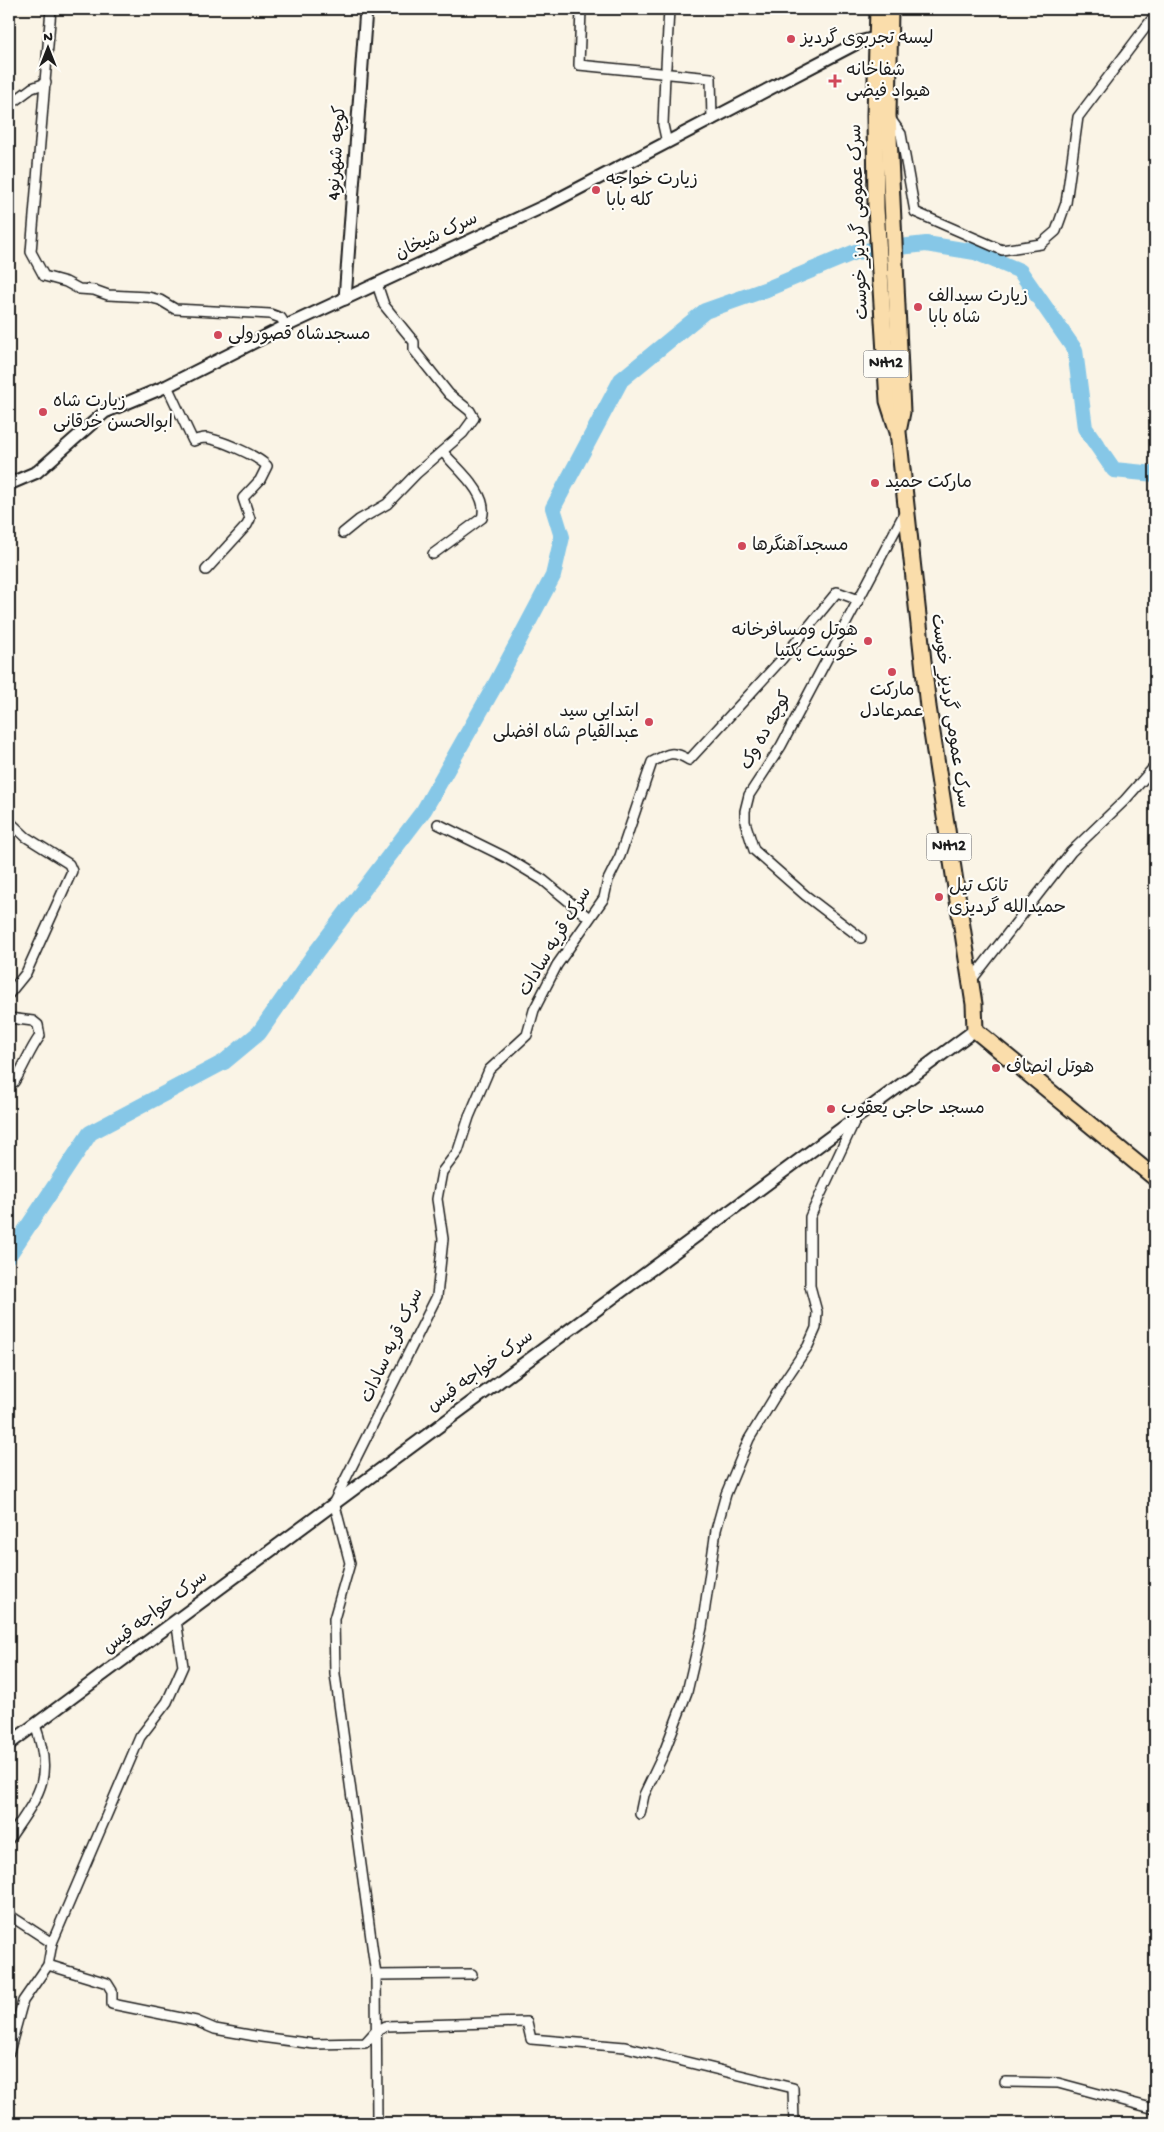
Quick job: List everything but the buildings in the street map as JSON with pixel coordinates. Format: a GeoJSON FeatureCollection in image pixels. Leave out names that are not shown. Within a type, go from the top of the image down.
{"type":"FeatureCollection","features":[{"type":"Feature","properties":{"kind":"highway","name":"سرک عمومی گردیز_خوست"},"geometry":{"type":"LineString","coordinates":[[878,9],[884,36],[888,115],[883,207]]}},
{"type":"Feature","properties":{"kind":"highway","name":"سرک عمومی گردیز_خوست"},"geometry":{"type":"LineString","coordinates":[[890,9],[884,36],[875,115],[888,294],[888,401],[898,432],[929,717],[970,982],[975,1030]]}},
{"type":"Feature","properties":{"kind":"highway"},"geometry":{"type":"LineString","coordinates":[[975,1030],[1155,1178]]}},
{"type":"Feature","properties":{"kind":"street"},"geometry":{"type":"LineString","coordinates":[[51,9],[31,252],[44,276],[66,282],[79,289],[94,290],[108,296],[148,297],[160,300],[174,309],[270,314],[281,318],[286,326]]}},
{"type":"Feature","properties":{"kind":"street","name":"کوچه شهرنو4"},"geometry":{"type":"LineString","coordinates":[[345,299],[366,9]]}},
{"type":"Feature","properties":{"kind":"street"},"geometry":{"type":"LineString","coordinates":[[581,9],[579,65],[665,70],[711,78],[712,120]]}},
{"type":"Feature","properties":{"kind":"street"},"geometry":{"type":"LineString","coordinates":[[667,143],[663,125],[669,9]]}},
{"type":"Feature","properties":{"kind":"street"},"geometry":{"type":"LineString","coordinates":[[888,115],[901,134],[915,212],[1002,250],[1041,244],[1056,231],[1066,203],[1078,117],[1155,15]]}},
{"type":"Feature","properties":{"kind":"street","name":"سرک شیخان"},"geometry":{"type":"LineString","coordinates":[[9,484],[37,472],[105,412],[167,386],[286,326],[549,204],[860,42],[884,36]]}},
{"type":"Feature","properties":{"kind":"street"},"geometry":{"type":"LineString","coordinates":[[9,105],[32,88],[46,83]]}},
{"type":"Feature","properties":{"kind":"street"},"geometry":{"type":"LineString","coordinates":[[343,534],[358,520],[387,504],[416,474],[463,433],[474,418],[470,411],[450,394],[414,350],[414,342],[384,305],[378,284]]}},
{"type":"Feature","properties":{"kind":"street"},"geometry":{"type":"LineString","coordinates":[[167,386],[193,441],[204,438],[225,444],[262,460],[268,466],[260,480],[243,498],[250,519],[247,525],[206,570]]}},
{"type":"Feature","properties":{"kind":"street"},"geometry":{"type":"LineString","coordinates":[[433,554],[482,518],[484,513],[481,496],[443,452]]}},
{"type":"Feature","properties":{"kind":"street","name":"کوچه ده وک"},"geometry":{"type":"LineString","coordinates":[[861,938],[805,895],[754,850],[745,822],[749,795],[780,746],[906,510]]}},
{"type":"Feature","properties":{"kind":"street","name":"سرک قریه سادات"},"geometry":{"type":"LineString","coordinates":[[334,1502],[437,1296],[443,1240],[437,1200],[442,1172],[458,1151],[469,1117],[489,1070],[527,1034],[534,1010],[553,972],[604,898],[608,880],[620,856],[652,762],[669,752],[676,752],[689,760],[782,659],[837,592],[859,600]]}},
{"type":"Feature","properties":{"kind":"street"},"geometry":{"type":"LineString","coordinates":[[970,982],[1071,852],[1125,800],[1155,766]]}},
{"type":"Feature","properties":{"kind":"street"},"geometry":{"type":"LineString","coordinates":[[9,821],[26,837],[69,864],[72,871],[26,973],[9,994]]}},
{"type":"Feature","properties":{"kind":"street"},"geometry":{"type":"LineString","coordinates":[[438,824],[506,857],[543,880],[589,918]]}},
{"type":"Feature","properties":{"kind":"street"},"geometry":{"type":"LineString","coordinates":[[9,1018],[33,1021],[38,1025],[40,1036],[25,1060],[22,1070],[14,1082],[9,1083]]}},
{"type":"Feature","properties":{"kind":"street","name":"سرک خواجه قیس"},"geometry":{"type":"LineString","coordinates":[[9,1744],[975,1030]]}},
{"type":"Feature","properties":{"kind":"street"},"geometry":{"type":"LineString","coordinates":[[640,1814],[644,1795],[663,1755],[687,1692],[702,1628],[716,1530],[726,1494],[749,1439],[808,1346],[816,1328],[817,1312],[810,1286],[810,1217],[855,1118]]}},
{"type":"Feature","properties":{"kind":"street"},"geometry":{"type":"LineString","coordinates":[[334,1502],[350,1563],[334,1619],[335,1674],[376,1975],[377,2123]]}},
{"type":"Feature","properties":{"kind":"street"},"geometry":{"type":"LineString","coordinates":[[9,2052],[23,2001],[48,1964],[52,1943],[140,1738],[167,1702],[183,1666],[176,1620]]}},
{"type":"Feature","properties":{"kind":"street"},"geometry":{"type":"LineString","coordinates":[[9,1839],[39,1794],[45,1770],[42,1744],[35,1725]]}},
{"type":"Feature","properties":{"kind":"street"},"geometry":{"type":"LineString","coordinates":[[9,1915],[52,1943]]}},
{"type":"Feature","properties":{"kind":"street"},"geometry":{"type":"LineString","coordinates":[[48,1964],[107,1983],[112,1990],[112,2004],[196,2021],[215,2029],[314,2044],[366,2043],[376,2032],[386,2026],[519,2024],[527,2022],[531,2039],[625,2047],[793,2088],[794,2123]]}},
{"type":"Feature","properties":{"kind":"street"},"geometry":{"type":"LineString","coordinates":[[376,1975],[472,1974]]}},
{"type":"Feature","properties":{"kind":"street"},"geometry":{"type":"LineString","coordinates":[[1005,2082],[1058,2083],[1155,2109]]}},
{"type":"Feature","properties":{"kind":"waterway"},"geometry":{"type":"LineString","coordinates":[[9,1255],[90,1133],[224,1062],[259,1033],[313,956],[424,810],[494,687],[553,576],[562,537],[553,508],[621,380],[705,311],[767,289],[855,252],[926,244],[975,252],[1020,271],[1075,350],[1085,428],[1114,470],[1155,474]]}},
{"type":"Feature","properties":{"kind":"place","name":"لیسه تجربوی گردیز"},"geometry":{"type":"Point","coordinates":[791,39]}},
{"type":"Feature","properties":{"kind":"place","name":"شفاخانه هیواد فیضی"},"geometry":{"type":"Point","coordinates":[835,81]}},
{"type":"Feature","properties":{"kind":"place","name":"زیارت خواجه کله بابا"},"geometry":{"type":"Point","coordinates":[596,190]}},
{"type":"Feature","properties":{"kind":"place","name":"زیارت سیدالف شاه بابا"},"geometry":{"type":"Point","coordinates":[918,307]}},
{"type":"Feature","properties":{"kind":"place","name":"مسجدشاه قصورولی"},"geometry":{"type":"Point","coordinates":[218,335]}},
{"type":"Feature","properties":{"kind":"place","name":"زیارت شاه ابوالحسن خرقانی"},"geometry":{"type":"Point","coordinates":[43,412]}},
{"type":"Feature","properties":{"kind":"place","name":"مارکت حمید"},"geometry":{"type":"Point","coordinates":[875,483]}},
{"type":"Feature","properties":{"kind":"place","name":"مسجدآهنگرها"},"geometry":{"type":"Point","coordinates":[742,546]}},
{"type":"Feature","properties":{"kind":"place","name":"هوتل ومسافرخانه خوست پکتیا"},"geometry":{"type":"Point","coordinates":[868,641]}},
{"type":"Feature","properties":{"kind":"place","name":"مارکت عمرعادل"},"geometry":{"type":"Point","coordinates":[892,672]}},
{"type":"Feature","properties":{"kind":"place","name":"ابتدایی سید عبدالقیام شاه افضلی"},"geometry":{"type":"Point","coordinates":[649,722]}},
{"type":"Feature","properties":{"kind":"place","name":"تانک تیل حمیدالله گردیزی"},"geometry":{"type":"Point","coordinates":[939,897]}},
{"type":"Feature","properties":{"kind":"place","name":"هوتل انصاف"},"geometry":{"type":"Point","coordinates":[996,1068]}},
{"type":"Feature","properties":{"kind":"place","name":"مسجد حاجی یعقوب"},"geometry":{"type":"Point","coordinates":[831,1109]}}]}
